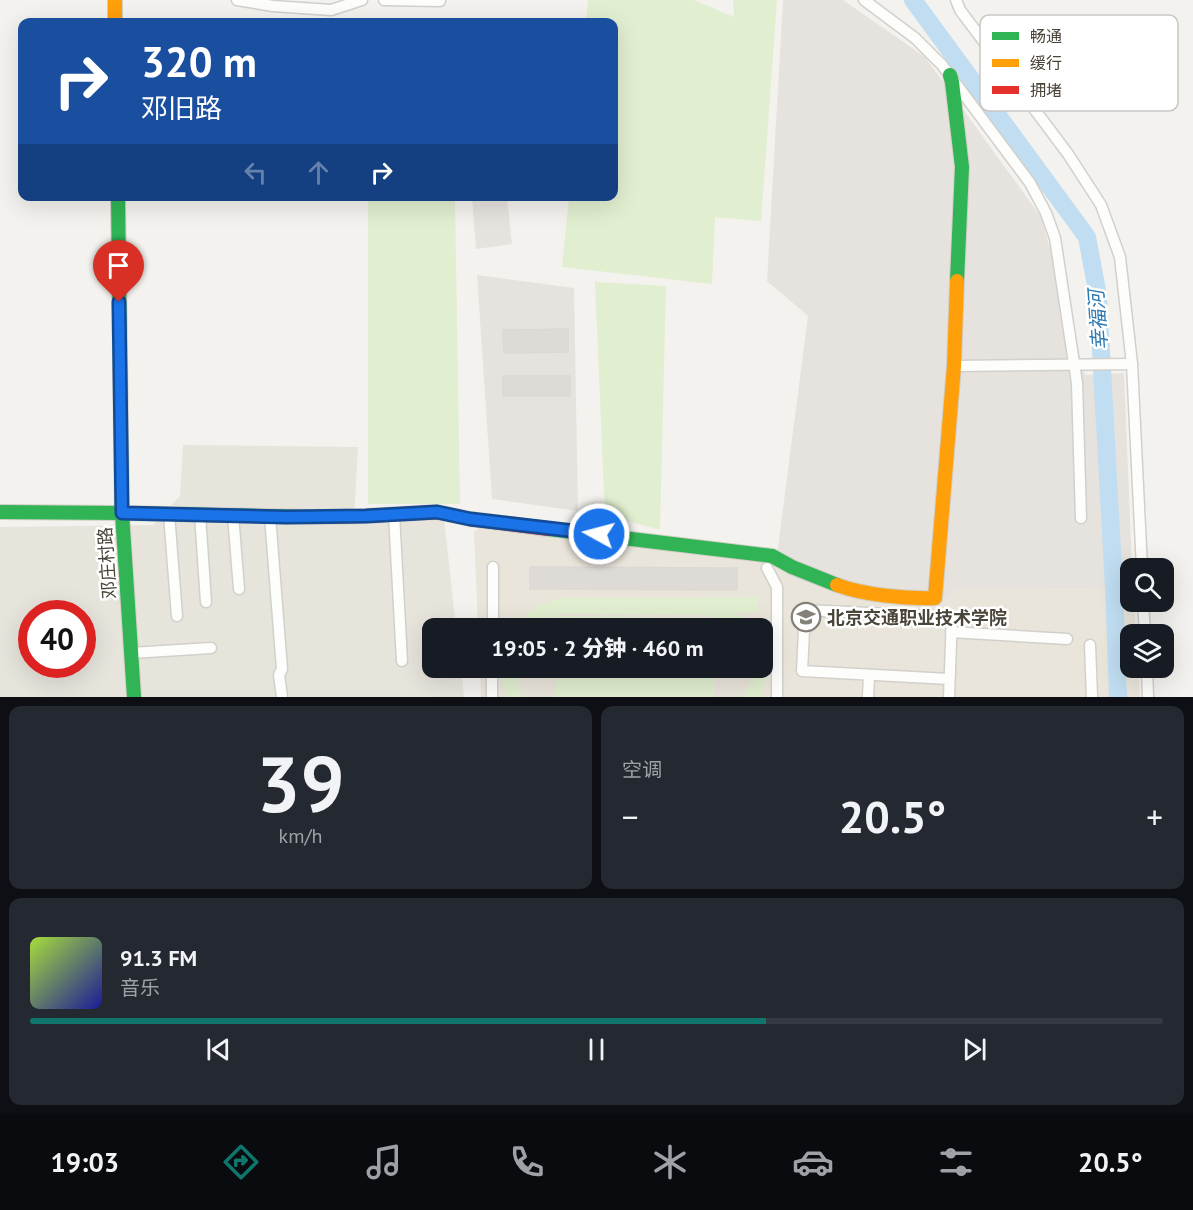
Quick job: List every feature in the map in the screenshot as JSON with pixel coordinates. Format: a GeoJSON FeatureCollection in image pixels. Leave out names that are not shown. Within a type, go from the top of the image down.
{"type":"FeatureCollection","features":[{"type":"Feature","properties":{"kind":"street"},"geometry":{"type":"LineString","coordinates":[[115,0],[115,18]]}},
{"type":"Feature","properties":{"kind":"street"},"geometry":{"type":"LineString","coordinates":[[237,0],[273,6],[331,10],[362,0]]}},
{"type":"Feature","properties":{"kind":"street"},"geometry":{"type":"LineString","coordinates":[[384,0],[440,0]]}},
{"type":"Feature","properties":{"kind":"street"},"geometry":{"type":"LineString","coordinates":[[864,0],[915,38],[942,65],[1030,183],[1046,213],[1055,238],[1075,364],[1081,518]]}},
{"type":"Feature","properties":{"kind":"street"},"geometry":{"type":"LineString","coordinates":[[956,0],[960,10],[980,37]]}},
{"type":"Feature","properties":{"kind":"street"},"geometry":{"type":"LineString","coordinates":[[117,201],[122,513],[366,516],[437,512],[470,519],[772,556],[792,567],[848,589],[910,599],[935,598],[954,366],[962,167],[950,75]]}},
{"type":"Feature","properties":{"kind":"street"},"geometry":{"type":"LineString","coordinates":[[1036,111],[1068,154],[1101,205],[1120,257],[1132,364],[1142,558]]}},
{"type":"Feature","properties":{"kind":"street"},"geometry":{"type":"LineString","coordinates":[[954,366],[1132,364]]}},
{"type":"Feature","properties":{"kind":"street","name":"邓庄村路"},"geometry":{"type":"LineString","coordinates":[[0,512],[122,513],[134,697]]}},
{"type":"Feature","properties":{"kind":"street"},"geometry":{"type":"LineString","coordinates":[[169,514],[177,616]]}},
{"type":"Feature","properties":{"kind":"street"},"geometry":{"type":"LineString","coordinates":[[200,514],[206,602]]}},
{"type":"Feature","properties":{"kind":"street"},"geometry":{"type":"LineString","coordinates":[[394,514],[402,661]]}},
{"type":"Feature","properties":{"kind":"street"},"geometry":{"type":"LineString","coordinates":[[234,515],[239,589]]}},
{"type":"Feature","properties":{"kind":"street"},"geometry":{"type":"LineString","coordinates":[[270,516],[282,669],[279,675],[282,697]]}},
{"type":"Feature","properties":{"kind":"street"},"geometry":{"type":"LineString","coordinates":[[493,567],[493,618]]}},
{"type":"Feature","properties":{"kind":"street"},"geometry":{"type":"LineString","coordinates":[[767,568],[777,587],[777,697]]}},
{"type":"Feature","properties":{"kind":"street"},"geometry":{"type":"LineString","coordinates":[[949,697],[950,679],[951,632],[952,617],[805,609],[802,671],[950,679]]}},
{"type":"Feature","properties":{"kind":"street"},"geometry":{"type":"LineString","coordinates":[[951,632],[1067,639]]}},
{"type":"Feature","properties":{"kind":"street"},"geometry":{"type":"LineString","coordinates":[[1090,645],[1092,697]]}},
{"type":"Feature","properties":{"kind":"street"},"geometry":{"type":"LineString","coordinates":[[131,653],[212,648]]}},
{"type":"Feature","properties":{"kind":"street"},"geometry":{"type":"LineString","coordinates":[[868,697],[869,675]]}},
{"type":"Feature","properties":{"kind":"street"},"geometry":{"type":"LineString","coordinates":[[492,678],[492,697]]}},
{"type":"Feature","properties":{"kind":"street"},"geometry":{"type":"LineString","coordinates":[[1147,678],[1148,697]]}},
{"type":"Feature","properties":{"kind":"shaded area"},"geometry":{"type":"Polygon","coordinates":[[[783,0],[843,0],[925,57],[1041,217],[1085,375],[1124,373],[1132,558],[1120,558],[1120,588],[959,589],[938,606],[882,602],[791,579],[776,563],[808,316],[767,281],[783,0]]]}},
{"type":"Feature","properties":{"kind":"shaded area"},"geometry":{"type":"Polygon","coordinates":[[[472,201],[507,201],[512,244],[476,249],[472,201]]]}},
{"type":"Feature","properties":{"kind":"shaded area"},"geometry":{"type":"Polygon","coordinates":[[[477,275],[574,288],[578,511],[492,499],[477,275]]]}},
{"type":"Feature","properties":{"kind":"shaded area"},"geometry":{"type":"Polygon","coordinates":[[[183,445],[358,447],[354,522],[444,518],[455,618],[422,618],[422,678],[462,678],[464,697],[0,697],[0,527],[153,525],[180,496],[183,445]]]}},
{"type":"Feature","properties":{"kind":"shaded area","name":"北京交通职业技术学院"},"geometry":{"type":"Polygon","coordinates":[[[482,526],[776,563],[791,579],[882,602],[938,606],[959,589],[1120,588],[1120,612],[1135,612],[1135,624],[1120,624],[1120,678],[1139,678],[1140,697],[481,697],[480,678],[773,678],[773,618],[478,618],[474,532],[482,526]]]}},
{"type":"Feature","properties":{"kind":"green space"},"geometry":{"type":"Polygon","coordinates":[[[588,0],[694,0],[734,17],[733,0],[777,0],[761,221],[715,217],[712,284],[562,267],[569,201],[618,201],[618,18],[586,18],[588,0]]]}},
{"type":"Feature","properties":{"kind":"green space"},"geometry":{"type":"Polygon","coordinates":[[[368,201],[455,201],[460,504],[368,504],[368,201]]]}},
{"type":"Feature","properties":{"kind":"green space"},"geometry":{"type":"Polygon","coordinates":[[[595,282],[666,286],[660,530],[605,515],[595,282]]]}},
{"type":"Feature","properties":{"kind":"green space"},"geometry":{"type":"Polygon","coordinates":[[[758,597],[758,613],[737,613],[742,618],[716,618],[703,615],[564,614],[557,616],[715,618],[555,618],[555,616],[522,618],[543,603],[562,598],[758,597]]]}},
{"type":"Feature","properties":{"kind":"green space"},"geometry":{"type":"Polygon","coordinates":[[[502,678],[517,678],[523,697],[508,697],[502,678]]]}},
{"type":"Feature","properties":{"kind":"green space"},"geometry":{"type":"Polygon","coordinates":[[[555,678],[714,678],[714,697],[555,697],[555,678]]]}},
{"type":"Feature","properties":{"kind":"green space"},"geometry":{"type":"Polygon","coordinates":[[[751,678],[766,678],[761,697],[743,697],[751,678]]]}},
{"type":"Feature","properties":{"kind":"building"},"geometry":{"type":"Polygon","coordinates":[[[568,329],[568,352],[504,353],[503,330],[568,329]]]}},
{"type":"Feature","properties":{"kind":"building"},"geometry":{"type":"Polygon","coordinates":[[[503,376],[570,376],[570,396],[503,396],[503,376]]]}},
{"type":"Feature","properties":{"kind":"building"},"geometry":{"type":"Polygon","coordinates":[[[530,567],[737,568],[737,590],[530,589],[530,567]]]}},
{"type":"Feature","properties":{"kind":"waterway","name":"幸福河"},"geometry":{"type":"LineString","coordinates":[[913,0],[980,91]]}},
{"type":"Feature","properties":{"kind":"waterway","name":"幸福河"},"geometry":{"type":"LineString","coordinates":[[994,111],[1087,237],[1098,296],[1118,697]]}},
{"type":"Feature","properties":{"kind":"traffic: fast"},"geometry":{"type":"LineString","coordinates":[[950,75],[962,167],[957,281]]}},
{"type":"Feature","properties":{"kind":"traffic: fast"},"geometry":{"type":"LineString","coordinates":[[118,201],[122,513],[314,517]]}},
{"type":"Feature","properties":{"kind":"traffic: fast"},"geometry":{"type":"LineString","coordinates":[[0,512],[122,513],[134,697]]}},
{"type":"Feature","properties":{"kind":"traffic: fast"},"geometry":{"type":"LineString","coordinates":[[548,529],[772,556],[792,567],[837,585]]}},
{"type":"Feature","properties":{"kind":"traffic: slow"},"geometry":{"type":"LineString","coordinates":[[115,0],[115,18]]}},
{"type":"Feature","properties":{"kind":"traffic: slow"},"geometry":{"type":"LineString","coordinates":[[837,585],[885,596],[935,598],[954,366],[957,281]]}},
{"type":"Feature","properties":{"kind":"traffic: jam"},"geometry":{"type":"LineString","coordinates":[[314,517],[437,512],[470,519],[548,529]]}},
{"type":"Feature","properties":{"kind":"place","name":"北京交通职业技术学院"},"geometry":{"type":"Point","coordinates":[806,617]}},
{"type":"Feature","properties":{"kind":"route"},"geometry":{"type":"LineString","coordinates":[[119,302],[122,513],[286,517],[437,512],[470,519],[599,534]]}}]}
